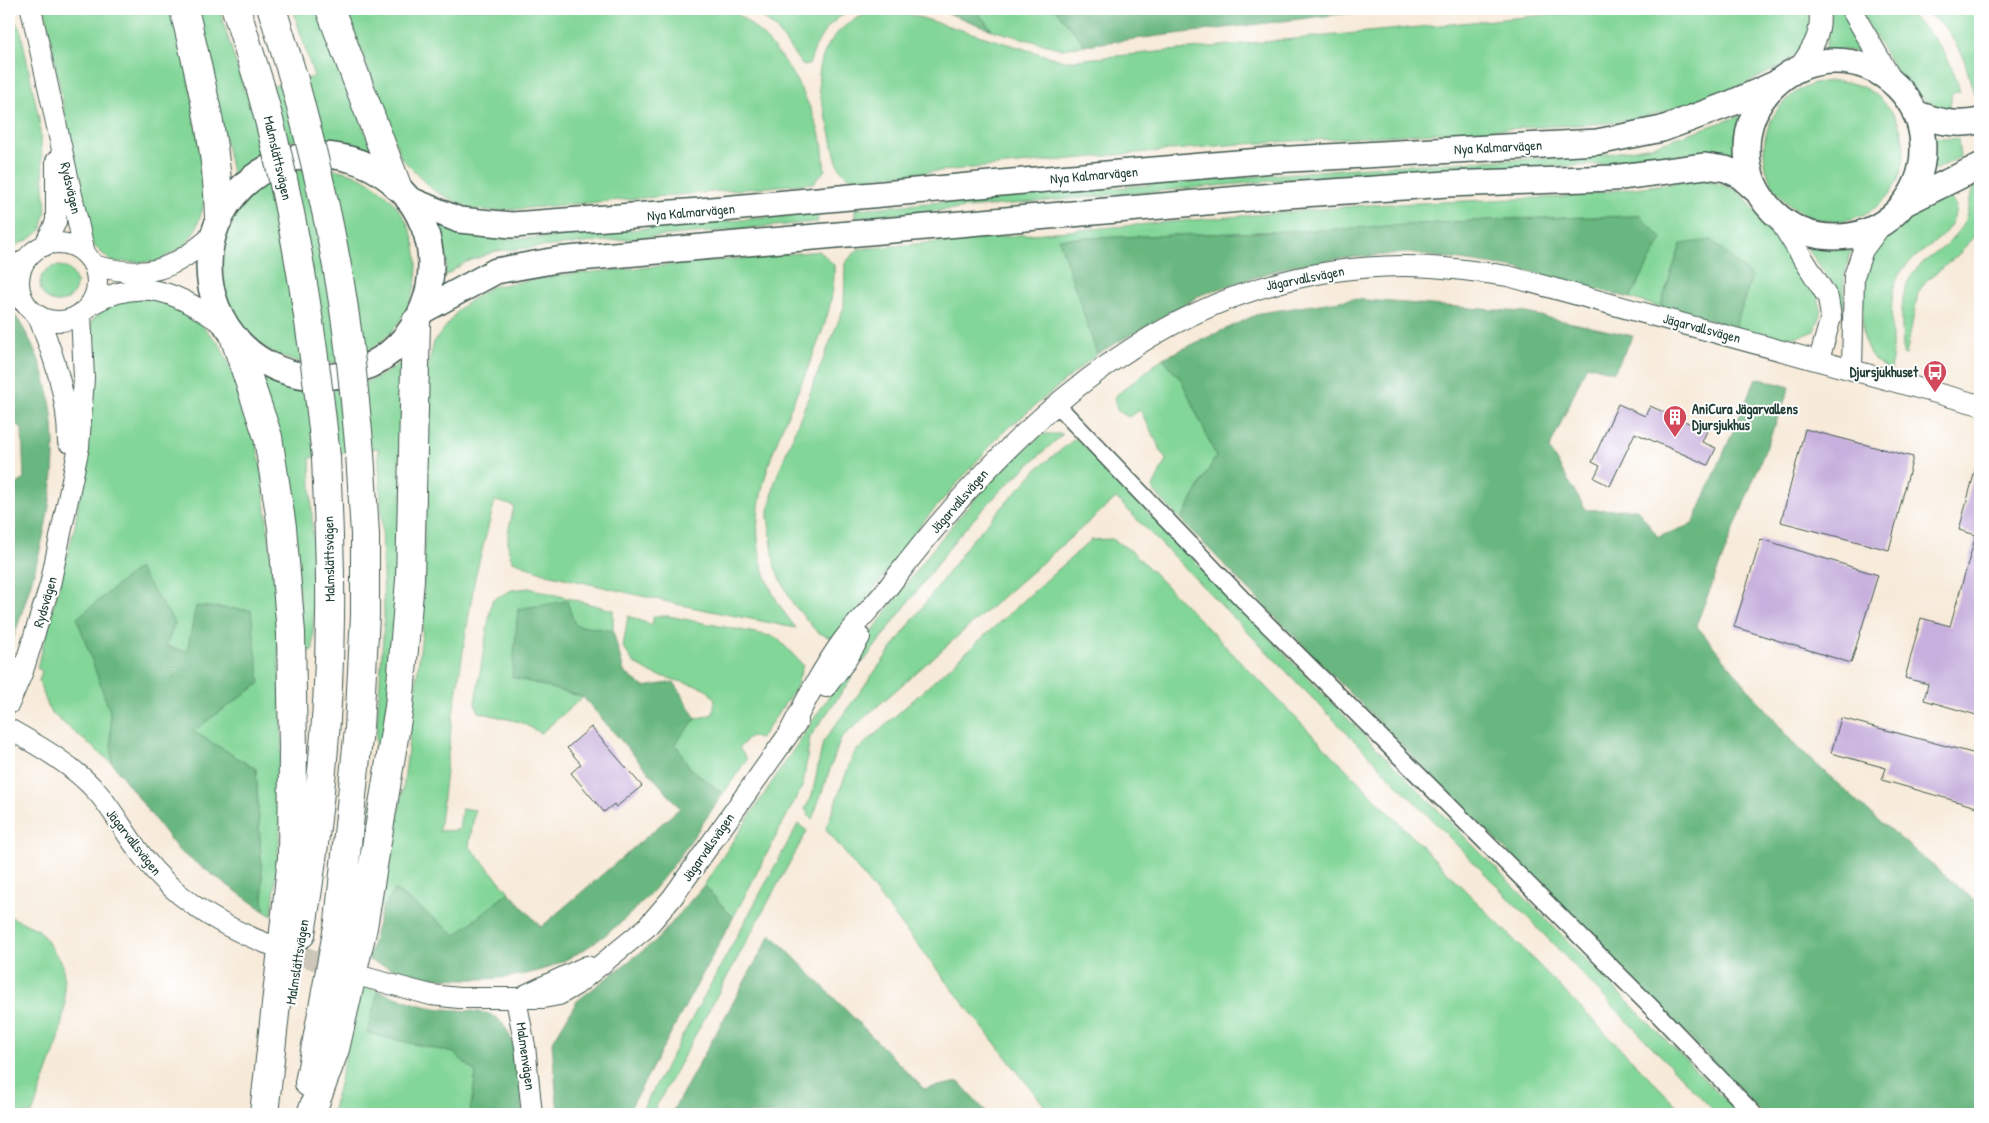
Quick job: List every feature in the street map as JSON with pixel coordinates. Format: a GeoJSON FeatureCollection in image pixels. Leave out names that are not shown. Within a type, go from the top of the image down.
{"type":"FeatureCollection","features":[{"type":"Feature","properties":{"kind":"highway"},"geometry":{"type":"LineString","coordinates":[[184,9],[207,106],[216,160],[216,227]]}},
{"type":"Feature","properties":{"kind":"highway","name":"Malmslättsvägen"},"geometry":{"type":"LineString","coordinates":[[236,9],[279,154],[303,273],[326,458],[330,618],[325,733],[304,917],[291,998],[266,1114]]}},
{"type":"Feature","properties":{"kind":"highway"},"geometry":{"type":"LineString","coordinates":[[272,9],[312,147],[336,261],[350,356],[360,453],[364,534],[365,615],[359,728],[339,922],[303,1114]]}},
{"type":"Feature","properties":{"kind":"highway"},"geometry":{"type":"LineString","coordinates":[[330,9],[402,192]]}},
{"type":"Feature","properties":{"kind":"highway"},"geometry":{"type":"LineString","coordinates":[[311,1114],[335,1049],[363,927],[399,707],[410,580],[419,317]]}},
{"type":"Feature","properties":{"kind":"highway"},"geometry":{"type":"LineString","coordinates":[[230,333],[268,438],[282,527],[291,633],[292,858],[266,1114]]}},
{"type":"Feature","properties":{"kind":"main road"},"geometry":{"type":"LineString","coordinates":[[1818,62],[1859,64],[1878,72],[1895,85],[1907,98],[1916,113],[1923,151],[1921,169],[1915,187],[1905,203],[1884,223],[1852,236],[1835,238],[1802,231],[1775,214],[1756,190],[1747,163],[1748,134],[1758,106],[1775,84],[1798,68],[1818,62]]}},
{"type":"Feature","properties":{"kind":"main road","name":"Nya Kalmarvägen"},"geometry":{"type":"LineString","coordinates":[[402,192],[423,224],[430,253],[430,282],[419,317],[405,338],[376,363],[358,371],[320,378],[283,372],[265,364],[230,333],[215,305],[209,282],[208,259],[216,227],[234,196],[252,178],[283,161],[300,157],[317,155],[352,160],[368,166],[402,192],[459,220],[512,225],[700,211],[1273,160],[1597,142],[1662,129],[1732,103],[1775,84]]}},
{"type":"Feature","properties":{"kind":"main road"},"geometry":{"type":"LineString","coordinates":[[1916,113],[1933,120],[1955,125],[1980,121]]}},
{"type":"Feature","properties":{"kind":"main road","name":"Nya Kalmarvägen"},"geometry":{"type":"LineString","coordinates":[[419,317],[476,280],[513,267],[557,260],[1294,195],[1447,184],[1613,178],[1705,166],[1726,169],[1739,175],[1756,190]]}},
{"type":"Feature","properties":{"kind":"main road"},"geometry":{"type":"LineString","coordinates":[[1905,203],[1980,166]]}},
{"type":"Feature","properties":{"kind":"street","name":"Rydsvägen"},"geometry":{"type":"LineString","coordinates":[[31,9],[89,260]]}},
{"type":"Feature","properties":{"kind":"street"},"geometry":{"type":"LineString","coordinates":[[1798,68],[1818,39],[1820,28],[1818,9]]}},
{"type":"Feature","properties":{"kind":"street"},"geometry":{"type":"LineString","coordinates":[[1851,9],[1895,85]]}},
{"type":"Feature","properties":{"kind":"street","name":"Rydsvägen"},"geometry":{"type":"LineString","coordinates":[[44,246],[56,222],[56,122]]}},
{"type":"Feature","properties":{"kind":"street"},"geometry":{"type":"LineString","coordinates":[[1775,214],[1828,298],[1831,317],[1819,360]]}},
{"type":"Feature","properties":{"kind":"street"},"geometry":{"type":"LineString","coordinates":[[1852,370],[1854,276],[1863,250],[1884,223]]}},
{"type":"Feature","properties":{"kind":"street"},"geometry":{"type":"LineString","coordinates":[[33,311],[21,293],[18,261],[44,246],[64,244],[74,246],[89,260],[123,272],[152,272],[178,262],[216,227]]}},
{"type":"Feature","properties":{"kind":"street"},"geometry":{"type":"LineString","coordinates":[[86,309],[97,285],[89,260]]}},
{"type":"Feature","properties":{"kind":"street","name":"Jägarvallsvägen"},"geometry":{"type":"LineString","coordinates":[[364,977],[431,995],[490,1000],[543,998],[559,995],[576,985],[646,928],[672,898],[790,731],[845,662],[891,584],[918,547],[982,473],[1056,404],[1137,345],[1196,312],[1262,286],[1313,275],[1366,268],[1434,266],[1508,276],[1980,405]]}},
{"type":"Feature","properties":{"kind":"street"},"geometry":{"type":"LineString","coordinates":[[9,294],[33,311],[59,321],[86,309],[109,294],[125,290],[155,290],[185,300],[230,333]]}},
{"type":"Feature","properties":{"kind":"street","name":"Rydsvägen"},"geometry":{"type":"LineString","coordinates":[[9,704],[23,672],[50,585],[79,447],[86,309]]}},
{"type":"Feature","properties":{"kind":"street","name":"Rydsvägen"},"geometry":{"type":"LineString","coordinates":[[33,311],[58,369],[64,397],[68,423],[69,497]]}},
{"type":"Feature","properties":{"kind":"street"},"geometry":{"type":"LineString","coordinates":[[1056,404],[1247,604],[1653,1008],[1754,1114]]}},
{"type":"Feature","properties":{"kind":"street","name":"Jägarvallsvägen"},"geometry":{"type":"LineString","coordinates":[[9,729],[50,752],[84,780],[98,794],[144,859],[185,899],[217,921],[244,935],[268,944]]}},
{"type":"Feature","properties":{"kind":"street","name":"Malmenvägen"},"geometry":{"type":"LineString","coordinates":[[516,999],[525,1046],[532,1114]]}},
{"type":"Feature","properties":{"kind":"green space"},"geometry":{"type":"Polygon","coordinates":[[[45,9],[173,9],[188,68],[206,193],[196,229],[186,245],[156,262],[112,262],[94,246],[87,233],[45,9]]]}},
{"type":"Feature","properties":{"kind":"green space"},"geometry":{"type":"Polygon","coordinates":[[[197,9],[219,9],[245,92],[314,77],[293,9],[321,9],[372,151],[329,140],[298,140],[269,151],[233,177],[197,9]]]}},
{"type":"Feature","properties":{"kind":"green space"},"geometry":{"type":"Polygon","coordinates":[[[346,9],[730,9],[761,34],[774,48],[797,81],[814,117],[820,135],[825,170],[814,183],[495,211],[472,209],[434,191],[401,158],[346,9]]]}},
{"type":"Feature","properties":{"kind":"green space"},"geometry":{"type":"Polygon","coordinates":[[[753,9],[852,9],[829,26],[820,39],[809,65],[802,65],[776,29],[753,9]]]}},
{"type":"Feature","properties":{"kind":"green space"},"geometry":{"type":"Polygon","coordinates":[[[892,9],[1064,61],[1608,9],[1812,9],[1813,30],[1801,52],[1744,85],[1681,108],[1609,123],[1227,145],[852,179],[840,169],[835,155],[819,88],[822,60],[834,37],[843,28],[854,20],[866,15],[892,9]]]}},
{"type":"Feature","properties":{"kind":"green space"},"geometry":{"type":"Polygon","coordinates":[[[937,9],[975,9],[992,30],[937,9]]]}},
{"type":"Feature","properties":{"kind":"green space"},"geometry":{"type":"Polygon","coordinates":[[[975,9],[1055,9],[1085,45],[1062,49],[992,30],[975,9]]]}},
{"type":"Feature","properties":{"kind":"green space"},"geometry":{"type":"Polygon","coordinates":[[[1055,9],[1382,9],[1085,45],[1055,9]]]}},
{"type":"Feature","properties":{"kind":"green space"},"geometry":{"type":"Polygon","coordinates":[[[1828,9],[1842,9],[1867,54],[1846,50],[1824,51],[1831,22],[1828,9]]]}},
{"type":"Feature","properties":{"kind":"green space"},"geometry":{"type":"Polygon","coordinates":[[[1859,9],[1902,9],[1923,27],[1939,45],[1951,66],[1960,92],[1952,93],[1949,111],[1933,105],[1907,83],[1886,54],[1859,9]]]}},
{"type":"Feature","properties":{"kind":"green space"},"geometry":{"type":"Polygon","coordinates":[[[1922,9],[1980,9],[1980,107],[1978,108],[1963,56],[1946,28],[1922,9]]]}},
{"type":"Feature","properties":{"kind":"green space"},"geometry":{"type":"Polygon","coordinates":[[[9,15],[20,27],[39,119],[46,211],[41,230],[30,239],[9,248],[9,156],[12,150],[14,127],[9,97],[9,15]]]}},
{"type":"Feature","properties":{"kind":"green space"},"geometry":{"type":"Polygon","coordinates":[[[1834,81],[1848,82],[1861,86],[1884,101],[1899,124],[1903,137],[1903,165],[1899,178],[1884,201],[1861,216],[1848,220],[1834,221],[1820,220],[1807,216],[1784,201],[1769,178],[1765,165],[1764,151],[1765,137],[1769,124],[1784,101],[1807,86],[1820,82],[1834,81]]]}},
{"type":"Feature","properties":{"kind":"green space"},"geometry":{"type":"Polygon","coordinates":[[[1743,115],[1737,135],[1737,157],[1707,151],[1647,160],[1592,165],[1363,173],[855,218],[855,209],[1367,167],[1601,155],[1652,146],[1743,115]]]}},
{"type":"Feature","properties":{"kind":"green space"},"geometry":{"type":"Polygon","coordinates":[[[1933,137],[1958,139],[1960,157],[1937,169],[1932,169],[1934,155],[1933,137]]]}},
{"type":"Feature","properties":{"kind":"green space"},"geometry":{"type":"Polygon","coordinates":[[[319,168],[347,172],[365,180],[381,190],[395,204],[413,238],[417,266],[413,294],[405,312],[395,328],[381,342],[347,360],[319,364],[291,360],[273,352],[257,342],[243,328],[225,294],[221,266],[225,238],[233,220],[243,204],[257,190],[291,172],[319,168]]]}},
{"type":"Feature","properties":{"kind":"green space"},"geometry":{"type":"Polygon","coordinates":[[[1705,179],[1736,190],[1745,198],[1818,295],[1821,315],[1814,331],[1795,337],[1785,337],[1765,335],[1735,327],[1752,277],[1681,244],[1660,307],[1630,298],[1662,238],[1640,216],[1506,219],[1322,230],[1059,239],[1097,354],[1000,435],[923,522],[842,633],[831,638],[817,632],[793,604],[775,568],[768,516],[775,481],[844,307],[845,263],[858,249],[1368,205],[1564,197],[1705,179]]]}},
{"type":"Feature","properties":{"kind":"green space"},"geometry":{"type":"Polygon","coordinates":[[[1980,182],[1980,229],[1959,254],[1925,282],[1918,293],[1906,355],[1903,354],[1902,304],[1908,281],[1915,270],[1955,236],[1965,219],[1973,191],[1980,182]]]}},
{"type":"Feature","properties":{"kind":"green space"},"geometry":{"type":"Polygon","coordinates":[[[1949,196],[1956,206],[1948,229],[1902,270],[1893,290],[1891,372],[1871,356],[1864,337],[1864,293],[1871,263],[1882,241],[1897,227],[1949,196]]]}},
{"type":"Feature","properties":{"kind":"green space"},"geometry":{"type":"Polygon","coordinates":[[[817,213],[818,222],[496,251],[464,263],[445,276],[447,260],[440,226],[488,237],[538,238],[817,213]]]}},
{"type":"Feature","properties":{"kind":"green space"},"geometry":{"type":"Polygon","coordinates":[[[1640,216],[1662,238],[1630,298],[1516,268],[1461,260],[1408,253],[1346,258],[1290,266],[1203,294],[1097,354],[1059,239],[1322,230],[1506,219],[1640,216]]]}},
{"type":"Feature","properties":{"kind":"green space"},"geometry":{"type":"Polygon","coordinates":[[[1712,240],[1752,277],[1735,327],[1660,307],[1681,244],[1712,240]]]}},
{"type":"Feature","properties":{"kind":"green space"},"geometry":{"type":"Polygon","coordinates":[[[1809,246],[1829,249],[1851,248],[1844,278],[1844,308],[1841,308],[1833,284],[1807,248],[1809,246]]]}},
{"type":"Feature","properties":{"kind":"green space"},"geometry":{"type":"Polygon","coordinates":[[[820,251],[834,265],[831,302],[820,337],[770,461],[761,494],[758,527],[761,561],[773,594],[796,628],[681,605],[547,574],[513,561],[508,541],[514,506],[495,501],[475,577],[452,720],[439,831],[459,830],[462,808],[475,810],[469,846],[509,892],[456,935],[395,890],[381,912],[404,782],[423,626],[426,374],[434,342],[460,308],[490,287],[562,275],[820,251]]]}},
{"type":"Feature","properties":{"kind":"green space"},"geometry":{"type":"Polygon","coordinates":[[[58,266],[65,267],[71,271],[75,277],[75,291],[71,297],[65,301],[58,302],[51,301],[45,297],[41,291],[40,284],[41,277],[45,271],[51,267],[58,266]]]}},
{"type":"Feature","properties":{"kind":"green space"},"geometry":{"type":"Polygon","coordinates":[[[154,298],[187,309],[220,345],[248,405],[261,466],[275,590],[282,723],[280,833],[272,916],[264,911],[256,769],[192,731],[260,683],[187,652],[78,618],[110,712],[112,763],[50,712],[39,681],[42,671],[37,668],[75,526],[91,418],[91,322],[112,300],[154,298]]]}},
{"type":"Feature","properties":{"kind":"green space"},"geometry":{"type":"Polygon","coordinates":[[[1353,299],[1522,312],[1633,336],[1614,372],[1587,365],[1549,449],[1586,510],[1637,509],[1658,537],[1693,524],[1756,378],[1790,387],[1696,625],[1794,744],[1870,813],[1980,905],[1980,1114],[1762,1114],[1618,964],[1181,520],[1216,456],[1182,381],[1163,358],[1260,313],[1353,299]]]}},
{"type":"Feature","properties":{"kind":"green space"},"geometry":{"type":"Polygon","coordinates":[[[12,311],[35,351],[48,392],[54,435],[52,479],[46,523],[36,567],[9,651],[9,488],[24,480],[22,428],[9,420],[9,331],[12,311]]]}},
{"type":"Feature","properties":{"kind":"green space"},"geometry":{"type":"Polygon","coordinates":[[[1163,358],[1182,381],[1216,456],[1181,520],[1152,489],[1166,460],[1140,410],[1128,417],[1117,410],[1114,397],[1163,358]]]}},
{"type":"Feature","properties":{"kind":"green space"},"geometry":{"type":"Polygon","coordinates":[[[401,362],[403,458],[400,625],[370,823],[384,621],[382,518],[378,448],[310,458],[314,574],[313,650],[305,652],[297,574],[259,376],[295,387],[332,390],[367,382],[401,362]]]}},
{"type":"Feature","properties":{"kind":"green space"},"geometry":{"type":"Polygon","coordinates":[[[1043,434],[1063,434],[1001,490],[959,535],[864,661],[859,663],[856,661],[855,656],[941,538],[989,484],[1043,434]]]}},
{"type":"Feature","properties":{"kind":"green space"},"geometry":{"type":"Polygon","coordinates":[[[1076,438],[1332,703],[1739,1114],[1717,1114],[1501,890],[1116,498],[841,738],[812,820],[805,809],[812,796],[823,742],[971,541],[1038,468],[1076,438]]]}},
{"type":"Feature","properties":{"kind":"green space"},"geometry":{"type":"Polygon","coordinates":[[[1112,539],[1133,552],[1685,1114],[1051,1114],[826,829],[853,754],[1091,540],[1112,539]]]}},
{"type":"Feature","properties":{"kind":"green space"},"geometry":{"type":"Polygon","coordinates":[[[138,568],[175,623],[166,647],[187,652],[196,606],[251,610],[260,683],[193,731],[256,769],[264,911],[179,851],[112,763],[110,712],[77,618],[138,568]]]}},
{"type":"Feature","properties":{"kind":"green space"},"geometry":{"type":"Polygon","coordinates":[[[529,588],[613,610],[613,631],[575,625],[512,677],[583,697],[541,733],[520,722],[479,712],[475,703],[492,600],[512,590],[529,588]]]}},
{"type":"Feature","properties":{"kind":"green space"},"geometry":{"type":"Polygon","coordinates":[[[567,601],[575,625],[613,631],[624,672],[644,687],[674,682],[696,719],[675,743],[689,767],[723,794],[672,866],[638,906],[618,925],[570,958],[530,973],[478,979],[442,978],[411,974],[368,960],[381,912],[395,890],[456,935],[509,892],[541,927],[680,808],[583,697],[512,677],[518,609],[567,601]]]}},
{"type":"Feature","properties":{"kind":"green space"},"geometry":{"type":"Polygon","coordinates":[[[628,616],[652,625],[654,616],[668,616],[776,637],[803,665],[796,688],[760,739],[750,736],[739,748],[747,759],[723,794],[689,767],[675,743],[696,719],[713,714],[715,699],[705,688],[653,674],[634,663],[623,647],[628,616]]]}},
{"type":"Feature","properties":{"kind":"green space"},"geometry":{"type":"Polygon","coordinates":[[[847,669],[852,678],[810,737],[803,785],[733,918],[704,885],[847,669]]]}},
{"type":"Feature","properties":{"kind":"green space"},"geometry":{"type":"Polygon","coordinates":[[[798,824],[807,831],[652,1114],[640,1114],[798,824]]]}},
{"type":"Feature","properties":{"kind":"green space"},"geometry":{"type":"Polygon","coordinates":[[[704,885],[733,918],[627,1114],[558,1114],[552,1043],[577,1001],[658,939],[704,885]]]}},
{"type":"Feature","properties":{"kind":"green space"},"geometry":{"type":"Polygon","coordinates":[[[9,916],[39,930],[63,965],[65,1005],[59,1039],[32,1114],[9,1114],[9,916]]]}},
{"type":"Feature","properties":{"kind":"green space"},"geometry":{"type":"Polygon","coordinates":[[[771,934],[924,1089],[959,1082],[988,1114],[671,1114],[771,934]]]}},
{"type":"Feature","properties":{"kind":"green space"},"geometry":{"type":"Polygon","coordinates":[[[362,985],[378,991],[368,1033],[454,1053],[476,1073],[470,1114],[332,1114],[362,985]]]}},
{"type":"Feature","properties":{"kind":"green space"},"geometry":{"type":"Polygon","coordinates":[[[378,991],[425,1006],[486,1013],[497,1018],[506,1028],[516,1056],[521,1088],[522,1114],[470,1114],[476,1073],[454,1053],[367,1033],[378,991]]]}},
{"type":"Feature","properties":{"kind":"building"},"geometry":{"type":"Polygon","coordinates":[[[1618,404],[1645,416],[1650,406],[1707,431],[1702,442],[1716,448],[1708,465],[1635,433],[1610,486],[1594,478],[1600,466],[1592,462],[1618,404]]]}},
{"type":"Feature","properties":{"kind":"building"},"geometry":{"type":"Polygon","coordinates":[[[1805,429],[1913,457],[1889,550],[1781,522],[1805,429]]]}},
{"type":"Feature","properties":{"kind":"building"},"geometry":{"type":"Polygon","coordinates":[[[1976,467],[1980,468],[1980,716],[1924,700],[1928,684],[1905,678],[1921,618],[1950,626],[1976,535],[1959,530],[1976,467]]]}},
{"type":"Feature","properties":{"kind":"building"},"geometry":{"type":"Polygon","coordinates":[[[1761,539],[1878,575],[1851,663],[1734,627],[1761,539]]]}},
{"type":"Feature","properties":{"kind":"building"},"geometry":{"type":"Polygon","coordinates":[[[1841,718],[1980,755],[1980,808],[1882,780],[1886,768],[1831,753],[1841,718]]]}},
{"type":"Feature","properties":{"kind":"building"},"geometry":{"type":"Polygon","coordinates":[[[591,727],[642,786],[616,807],[614,804],[604,812],[571,773],[581,764],[567,748],[591,727]]]}},
{"type":"Feature","properties":{"kind":"tunnel"},"geometry":{"type":"LineString","coordinates":[[271,945],[343,970]]}},
{"type":"Feature","properties":{"kind":"place","name":"Djursjukhuset"},"geometry":{"type":"Point","coordinates":[1935,393]}},
{"type":"Feature","properties":{"kind":"place","name":"AniCura Jägarvallens Djursjukhus"},"geometry":{"type":"Point","coordinates":[1675,438]}}]}
